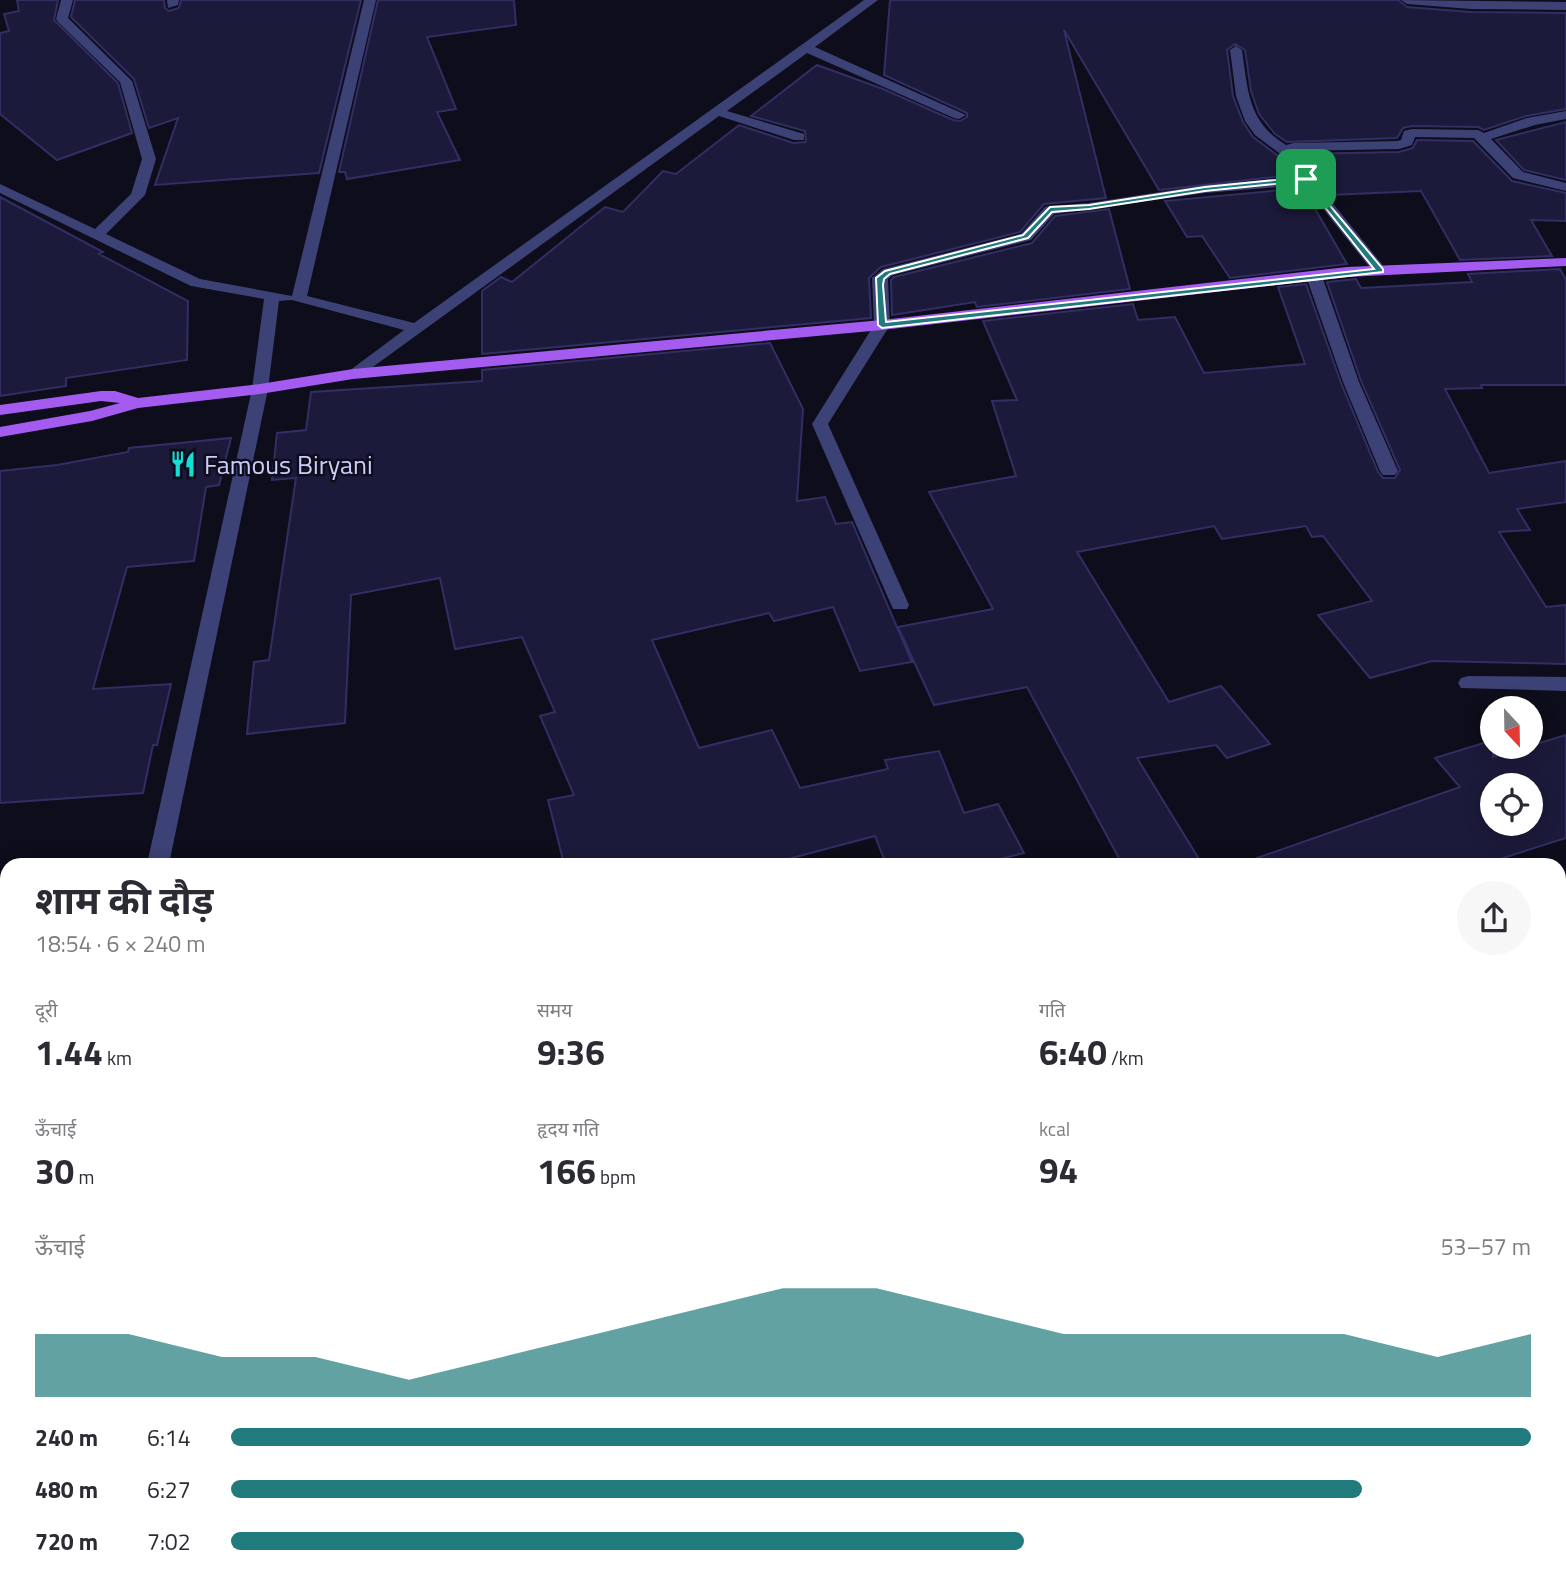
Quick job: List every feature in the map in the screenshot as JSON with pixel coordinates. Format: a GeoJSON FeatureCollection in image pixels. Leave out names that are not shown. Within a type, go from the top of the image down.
{"type":"FeatureCollection","features":[{"type":"Feature","properties":{"kind":"main road"},"geometry":{"type":"LineString","coordinates":[[0,432],[92,416],[137,403],[260,389],[353,374],[882,325],[1314,276],[1566,262]]}},
{"type":"Feature","properties":{"kind":"main road"},"geometry":{"type":"LineString","coordinates":[[0,410],[101,396],[114,396],[137,403]]}},
{"type":"Feature","properties":{"kind":"street"},"geometry":{"type":"LineString","coordinates":[[67,0],[62,19],[125,81],[149,159],[138,195],[97,235]]}},
{"type":"Feature","properties":{"kind":"street"},"geometry":{"type":"LineString","coordinates":[[299,299],[370,0]]}},
{"type":"Feature","properties":{"kind":"street"},"geometry":{"type":"LineString","coordinates":[[353,374],[872,0]]}},
{"type":"Feature","properties":{"kind":"street"},"geometry":{"type":"LineString","coordinates":[[1407,0],[1471,5],[1566,6]]}},
{"type":"Feature","properties":{"kind":"street"},"geometry":{"type":"LineString","coordinates":[[804,47],[958,115]]}},
{"type":"Feature","properties":{"kind":"street"},"geometry":{"type":"LineString","coordinates":[[1236,51],[1247,116],[1261,135],[1286,151],[1380,271]]}},
{"type":"Feature","properties":{"kind":"street"},"geometry":{"type":"LineString","coordinates":[[715,111],[799,136]]}},
{"type":"Feature","properties":{"kind":"street"},"geometry":{"type":"LineString","coordinates":[[1484,138],[1532,121],[1566,115]]}},
{"type":"Feature","properties":{"kind":"street"},"geometry":{"type":"LineString","coordinates":[[1286,151],[1294,147],[1399,145],[1407,142],[1409,134],[1416,132],[1471,132],[1484,138],[1518,174],[1566,187]]}},
{"type":"Feature","properties":{"kind":"street"},"geometry":{"type":"LineString","coordinates":[[900,605],[820,424],[882,325],[880,278],[888,272],[1026,237],[1050,210],[1089,207],[1205,189],[1306,179]]}},
{"type":"Feature","properties":{"kind":"street"},"geometry":{"type":"LineString","coordinates":[[0,188],[196,283],[299,299],[416,328]]}},
{"type":"Feature","properties":{"kind":"street"},"geometry":{"type":"LineString","coordinates":[[1314,276],[1351,382],[1390,471]]}},
{"type":"Feature","properties":{"kind":"street"},"geometry":{"type":"LineString","coordinates":[[159,858],[260,389],[272,296]]}},
{"type":"Feature","properties":{"kind":"street"},"geometry":{"type":"LineString","coordinates":[[1468,683],[1566,684]]}},
{"type":"Feature","properties":{"kind":"building"},"geometry":{"type":"Polygon","coordinates":[[[17,0],[58,0],[54,20],[118,83],[132,133],[57,160],[0,114],[0,33],[9,31],[4,14],[19,11],[17,0]]]}},
{"type":"Feature","properties":{"kind":"building"},"geometry":{"type":"Polygon","coordinates":[[[75,0],[164,0],[165,8],[169,11],[179,8],[181,0],[361,0],[319,173],[155,185],[178,118],[149,128],[134,79],[71,17],[75,0]]]}},
{"type":"Feature","properties":{"kind":"building"},"geometry":{"type":"Polygon","coordinates":[[[378,0],[514,0],[516,25],[427,37],[456,109],[437,112],[460,160],[347,179],[345,172],[339,172],[378,0]]]}},
{"type":"Feature","properties":{"kind":"building"},"geometry":{"type":"Polygon","coordinates":[[[890,0],[1398,0],[1407,7],[1471,12],[1566,13],[1566,109],[1526,116],[1484,130],[1478,127],[1412,126],[1403,128],[1397,138],[1287,142],[1275,134],[1259,114],[1251,91],[1245,50],[1235,44],[1227,50],[1233,96],[1243,122],[1253,137],[1277,155],[1293,175],[1159,190],[1064,30],[1106,198],[1044,204],[1020,232],[881,267],[869,278],[871,318],[482,354],[482,291],[501,277],[512,282],[605,207],[623,212],[663,171],[676,174],[739,125],[793,143],[806,142],[805,131],[751,116],[817,65],[883,89],[953,120],[960,121],[967,117],[967,113],[884,75],[890,0]]]}},
{"type":"Feature","properties":{"kind":"building"},"geometry":{"type":"Polygon","coordinates":[[[1566,122],[1566,180],[1524,170],[1496,140],[1566,122]]]}},
{"type":"Feature","properties":{"kind":"building"},"geometry":{"type":"Polygon","coordinates":[[[1417,140],[1473,141],[1512,181],[1566,193],[1566,221],[1531,220],[1552,256],[1460,260],[1421,191],[1330,195],[1297,154],[1399,152],[1413,148],[1417,140]]]}},
{"type":"Feature","properties":{"kind":"building"},"geometry":{"type":"Polygon","coordinates":[[[1303,188],[1347,264],[1230,278],[1202,236],[1187,237],[1165,201],[1303,188]]]}},
{"type":"Feature","properties":{"kind":"building"},"geometry":{"type":"Polygon","coordinates":[[[0,197],[188,301],[187,360],[66,378],[66,386],[0,396],[0,197]]]}},
{"type":"Feature","properties":{"kind":"building"},"geometry":{"type":"Polygon","coordinates":[[[1109,209],[1130,289],[977,307],[975,302],[892,315],[891,280],[894,277],[1032,243],[1055,216],[1109,209]]]}},
{"type":"Feature","properties":{"kind":"building"},"geometry":{"type":"Polygon","coordinates":[[[1560,269],[1566,280],[1566,385],[1481,385],[1482,388],[1445,389],[1489,473],[1566,461],[1566,502],[1517,509],[1530,530],[1499,532],[1546,607],[1566,605],[1566,664],[1432,661],[1370,678],[1318,615],[1372,601],[1323,536],[1312,537],[1306,526],[1222,539],[1214,526],[1077,552],[1169,702],[1221,686],[1270,744],[1227,758],[1216,745],[1137,758],[1198,858],[1119,858],[1027,687],[934,705],[898,627],[993,609],[929,492],[1016,476],[992,401],[1017,400],[983,321],[1133,304],[1138,320],[1175,317],[1204,373],[1305,364],[1278,287],[1306,284],[1341,383],[1378,472],[1383,478],[1395,478],[1400,470],[1361,381],[1327,282],[1356,279],[1361,288],[1472,282],[1468,274],[1560,269]]]}},
{"type":"Feature","properties":{"kind":"building"},"geometry":{"type":"Polygon","coordinates":[[[770,343],[803,409],[797,501],[825,497],[836,524],[852,522],[912,662],[860,671],[833,607],[774,621],[769,613],[652,640],[699,748],[772,730],[800,788],[888,769],[885,760],[939,751],[964,813],[998,804],[1024,853],[1004,858],[884,858],[875,836],[792,858],[562,858],[548,800],[574,795],[540,716],[555,712],[522,637],[455,649],[440,578],[351,595],[345,723],[247,734],[254,662],[269,660],[296,478],[272,480],[277,433],[306,430],[311,392],[482,381],[482,370],[770,343]]]}},
{"type":"Feature","properties":{"kind":"building"},"geometry":{"type":"Polygon","coordinates":[[[231,438],[219,485],[206,487],[194,561],[127,567],[93,689],[171,684],[157,745],[153,745],[143,793],[0,803],[0,471],[57,465],[128,452],[129,448],[231,438]]]}},
{"type":"Feature","properties":{"kind":"building"},"geometry":{"type":"Polygon","coordinates":[[[1566,735],[1566,838],[1503,858],[1257,858],[1460,787],[1435,758],[1480,744],[1480,760],[1544,760],[1544,742],[1566,735]]]}},
{"type":"Feature","properties":{"kind":"place","name":"Famous Biryani"},"geometry":{"type":"Point","coordinates":[183,464]}},
{"type":"Feature","properties":{"kind":"route"},"geometry":{"type":"LineString","coordinates":[[1306,179],[1380,271],[1347,272],[882,325],[879,285],[880,278],[888,272],[1026,237],[1050,210],[1089,207],[1205,189],[1306,179]]}}]}
